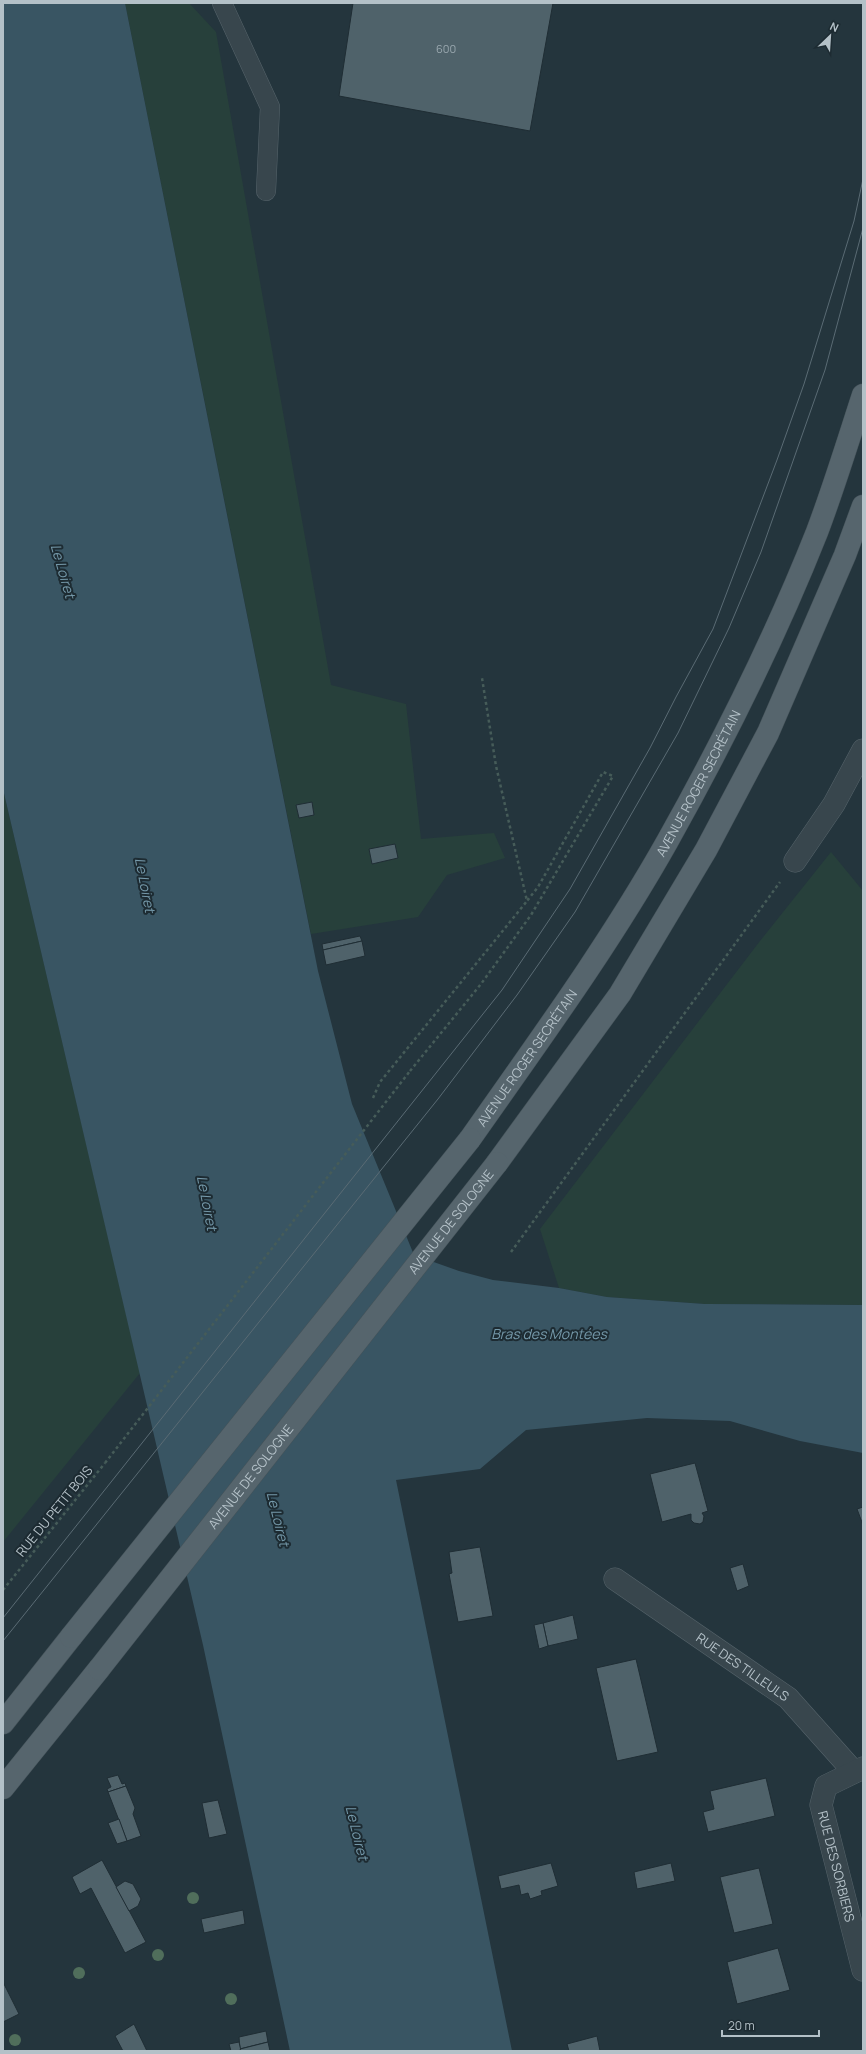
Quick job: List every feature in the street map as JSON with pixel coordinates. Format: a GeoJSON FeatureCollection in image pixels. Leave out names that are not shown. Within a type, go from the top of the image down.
{"type":"FeatureCollection","features":[{"type":"Feature","properties":{"kind":"main road","name":"AVENUE ROGER SECRÉTAIN"},"geometry":{"type":"LineString","coordinates":[[3,1723],[470,1139],[568,999],[632,901],[667,842],[729,727],[817,531],[863,395]]}},
{"type":"Feature","properties":{"kind":"main road","name":"AVENUE DE SOLOGNE"},"geometry":{"type":"LineString","coordinates":[[3,1788],[99,1669],[497,1163],[620,994],[706,850],[768,733],[845,555],[863,506]]}},
{"type":"Feature","properties":{"kind":"street"},"geometry":{"type":"LineString","coordinates":[[795,861],[834,804],[863,750]]}},
{"type":"Feature","properties":{"kind":"street","name":"RUE DES TILLEULS"},"geometry":{"type":"LineString","coordinates":[[615,1579],[788,1698],[858,1770],[826,1786]]}},
{"type":"Feature","properties":{"kind":"street","name":"RUE DES SORBIERS"},"geometry":{"type":"LineString","coordinates":[[826,1786],[821,1805],[863,1970]]}},
{"type":"Feature","properties":{"kind":"lane"},"geometry":{"type":"LineString","coordinates":[[222,3],[270,107],[266,191]]}},
{"type":"Feature","properties":{"kind":"path"},"geometry":{"type":"LineString","coordinates":[[373,1098],[380,1082],[527,901],[496,766],[482,678]]}},
{"type":"Feature","properties":{"kind":"path","name":"RUE DU PETIT BOIS"},"geometry":{"type":"LineString","coordinates":[[3,1590],[105,1463],[410,1071],[481,984],[531,915],[613,776],[603,772],[538,887],[527,901]]}},
{"type":"Feature","properties":{"kind":"path"},"geometry":{"type":"LineString","coordinates":[[511,1252],[795,861]]}},
{"type":"Feature","properties":{"kind":"green space"},"geometry":{"type":"Polygon","coordinates":[[[125,3],[189,3],[216,32],[331,685],[406,704],[421,839],[494,833],[505,858],[447,875],[418,917],[311,934],[125,3]]]}},
{"type":"Feature","properties":{"kind":"green space"},"geometry":{"type":"Polygon","coordinates":[[[3,789],[140,1373],[3,1542],[3,789]]]}},
{"type":"Feature","properties":{"kind":"green space"},"geometry":{"type":"Polygon","coordinates":[[[831,852],[863,891],[863,1305],[705,1304],[607,1297],[559,1288],[540,1229],[760,941],[831,852]]]}},
{"type":"Feature","properties":{"kind":"water"},"geometry":{"type":"Polygon","coordinates":[[[3,3],[125,3],[318,971],[352,1104],[414,1255],[459,1271],[493,1280],[559,1288],[607,1297],[705,1304],[863,1305],[863,1453],[800,1441],[730,1421],[647,1418],[526,1430],[480,1469],[396,1480],[512,2051],[290,2051],[203,1645],[3,789],[3,3]]]}},
{"type":"Feature","properties":{"kind":"building"},"geometry":{"type":"Polygon","coordinates":[[[353,3],[553,3],[530,131],[339,96],[353,3]]]}},
{"type":"Feature","properties":{"kind":"building"},"geometry":{"type":"Polygon","coordinates":[[[312,802],[314,815],[299,818],[296,805],[312,802]]]}},
{"type":"Feature","properties":{"kind":"building"},"geometry":{"type":"Polygon","coordinates":[[[395,844],[398,858],[372,864],[369,849],[395,844]]]}},
{"type":"Feature","properties":{"kind":"building"},"geometry":{"type":"Polygon","coordinates":[[[360,936],[362,941],[323,950],[322,944],[360,936]]]}},
{"type":"Feature","properties":{"kind":"building"},"geometry":{"type":"Polygon","coordinates":[[[362,941],[365,956],[326,965],[323,950],[362,941]]]}},
{"type":"Feature","properties":{"kind":"building"},"geometry":{"type":"Polygon","coordinates":[[[695,1463],[708,1511],[702,1513],[704,1516],[703,1522],[700,1524],[694,1523],[691,1520],[691,1514],[662,1522],[650,1474],[695,1463]]]}},
{"type":"Feature","properties":{"kind":"building"},"geometry":{"type":"Polygon","coordinates":[[[863,1507],[863,1525],[857,1509],[863,1507]]]}},
{"type":"Feature","properties":{"kind":"building"},"geometry":{"type":"Polygon","coordinates":[[[480,1547],[493,1616],[458,1622],[449,1574],[452,1573],[449,1552],[480,1547]]]}},
{"type":"Feature","properties":{"kind":"building"},"geometry":{"type":"Polygon","coordinates":[[[743,1564],[749,1586],[737,1591],[730,1568],[743,1564]]]}},
{"type":"Feature","properties":{"kind":"building"},"geometry":{"type":"Polygon","coordinates":[[[573,1615],[578,1639],[548,1646],[543,1623],[573,1615]]]}},
{"type":"Feature","properties":{"kind":"building"},"geometry":{"type":"Polygon","coordinates":[[[543,1623],[548,1646],[539,1649],[534,1625],[543,1623]]]}},
{"type":"Feature","properties":{"kind":"building"},"geometry":{"type":"Polygon","coordinates":[[[636,1659],[658,1752],[617,1761],[596,1668],[636,1659]]]}},
{"type":"Feature","properties":{"kind":"building"},"geometry":{"type":"Polygon","coordinates":[[[118,1775],[122,1784],[125,1783],[126,1786],[108,1792],[107,1789],[111,1787],[107,1778],[118,1775]]]}},
{"type":"Feature","properties":{"kind":"building"},"geometry":{"type":"Polygon","coordinates":[[[766,1778],[775,1816],[708,1832],[703,1812],[714,1809],[710,1791],[766,1778]]]}},
{"type":"Feature","properties":{"kind":"building"},"geometry":{"type":"Polygon","coordinates":[[[126,1786],[135,1808],[133,1814],[141,1836],[127,1841],[108,1792],[126,1786]]]}},
{"type":"Feature","properties":{"kind":"building"},"geometry":{"type":"Polygon","coordinates":[[[218,1800],[227,1834],[209,1838],[202,1803],[218,1800]]]}},
{"type":"Feature","properties":{"kind":"building"},"geometry":{"type":"Polygon","coordinates":[[[119,1819],[127,1841],[117,1844],[108,1823],[119,1819]]]}},
{"type":"Feature","properties":{"kind":"building"},"geometry":{"type":"Polygon","coordinates":[[[102,1860],[146,1942],[125,1953],[91,1888],[80,1894],[72,1877],[102,1860]]]}},
{"type":"Feature","properties":{"kind":"building"},"geometry":{"type":"Polygon","coordinates":[[[551,1863],[558,1886],[541,1891],[542,1895],[530,1899],[528,1893],[521,1895],[519,1885],[501,1889],[498,1876],[551,1863]]]}},
{"type":"Feature","properties":{"kind":"building"},"geometry":{"type":"Polygon","coordinates":[[[671,1863],[675,1881],[637,1889],[634,1872],[671,1863]]]}},
{"type":"Feature","properties":{"kind":"building"},"geometry":{"type":"Polygon","coordinates":[[[759,1868],[773,1924],[734,1933],[720,1877],[759,1868]]]}},
{"type":"Feature","properties":{"kind":"building"},"geometry":{"type":"Polygon","coordinates":[[[125,1881],[133,1884],[141,1899],[138,1906],[129,1911],[116,1887],[125,1881]]]}},
{"type":"Feature","properties":{"kind":"building"},"geometry":{"type":"Polygon","coordinates":[[[243,1910],[245,1924],[204,1933],[201,1919],[243,1910]]]}},
{"type":"Feature","properties":{"kind":"building"},"geometry":{"type":"Polygon","coordinates":[[[778,1948],[790,1990],[737,2004],[727,1962],[778,1948]]]}},
{"type":"Feature","properties":{"kind":"building"},"geometry":{"type":"Polygon","coordinates":[[[3,1982],[19,2014],[3,2022],[3,1982]]]}},
{"type":"Feature","properties":{"kind":"building"},"geometry":{"type":"Polygon","coordinates":[[[134,2024],[147,2051],[123,2051],[115,2036],[134,2024]]]}},
{"type":"Feature","properties":{"kind":"building"},"geometry":{"type":"Polygon","coordinates":[[[266,2031],[268,2042],[240,2049],[239,2037],[266,2031]]]}},
{"type":"Feature","properties":{"kind":"building"},"geometry":{"type":"Polygon","coordinates":[[[597,2036],[600,2051],[569,2051],[567,2044],[597,2036]]]}},
{"type":"Feature","properties":{"kind":"building"},"geometry":{"type":"Polygon","coordinates":[[[239,2042],[241,2051],[231,2051],[229,2044],[239,2042]]]}},
{"type":"Feature","properties":{"kind":"building"},"geometry":{"type":"Polygon","coordinates":[[[268,2042],[270,2051],[241,2051],[240,2049],[268,2042]]]}},
{"type":"Feature","properties":{"kind":"tram line"},"geometry":{"type":"LineString","coordinates":[[3,1618],[502,990],[570,889],[650,748],[713,629],[804,384],[854,221],[863,179]]}},
{"type":"Feature","properties":{"kind":"tram line"},"geometry":{"type":"LineString","coordinates":[[3,1641],[438,1099],[517,995],[575,912],[678,733],[729,628],[761,552],[825,370],[863,228]]}},
{"type":"Feature","properties":{"kind":"water label","name":"Le Loiret"},"geometry":{"type":"Point","coordinates":[63,571]}},
{"type":"Feature","properties":{"kind":"water label","name":"Le Loiret"},"geometry":{"type":"Point","coordinates":[145,885]}},
{"type":"Feature","properties":{"kind":"water label","name":"Le Loiret"},"geometry":{"type":"Point","coordinates":[207,1203]}},
{"type":"Feature","properties":{"kind":"water label","name":"Bras des Montées"},"geometry":{"type":"Point","coordinates":[549,1334]}},
{"type":"Feature","properties":{"kind":"water label","name":"Le Loiret"},"geometry":{"type":"Point","coordinates":[278,1519]}},
{"type":"Feature","properties":{"kind":"water label","name":"Le Loiret"},"geometry":{"type":"Point","coordinates":[357,1833]}}]}
